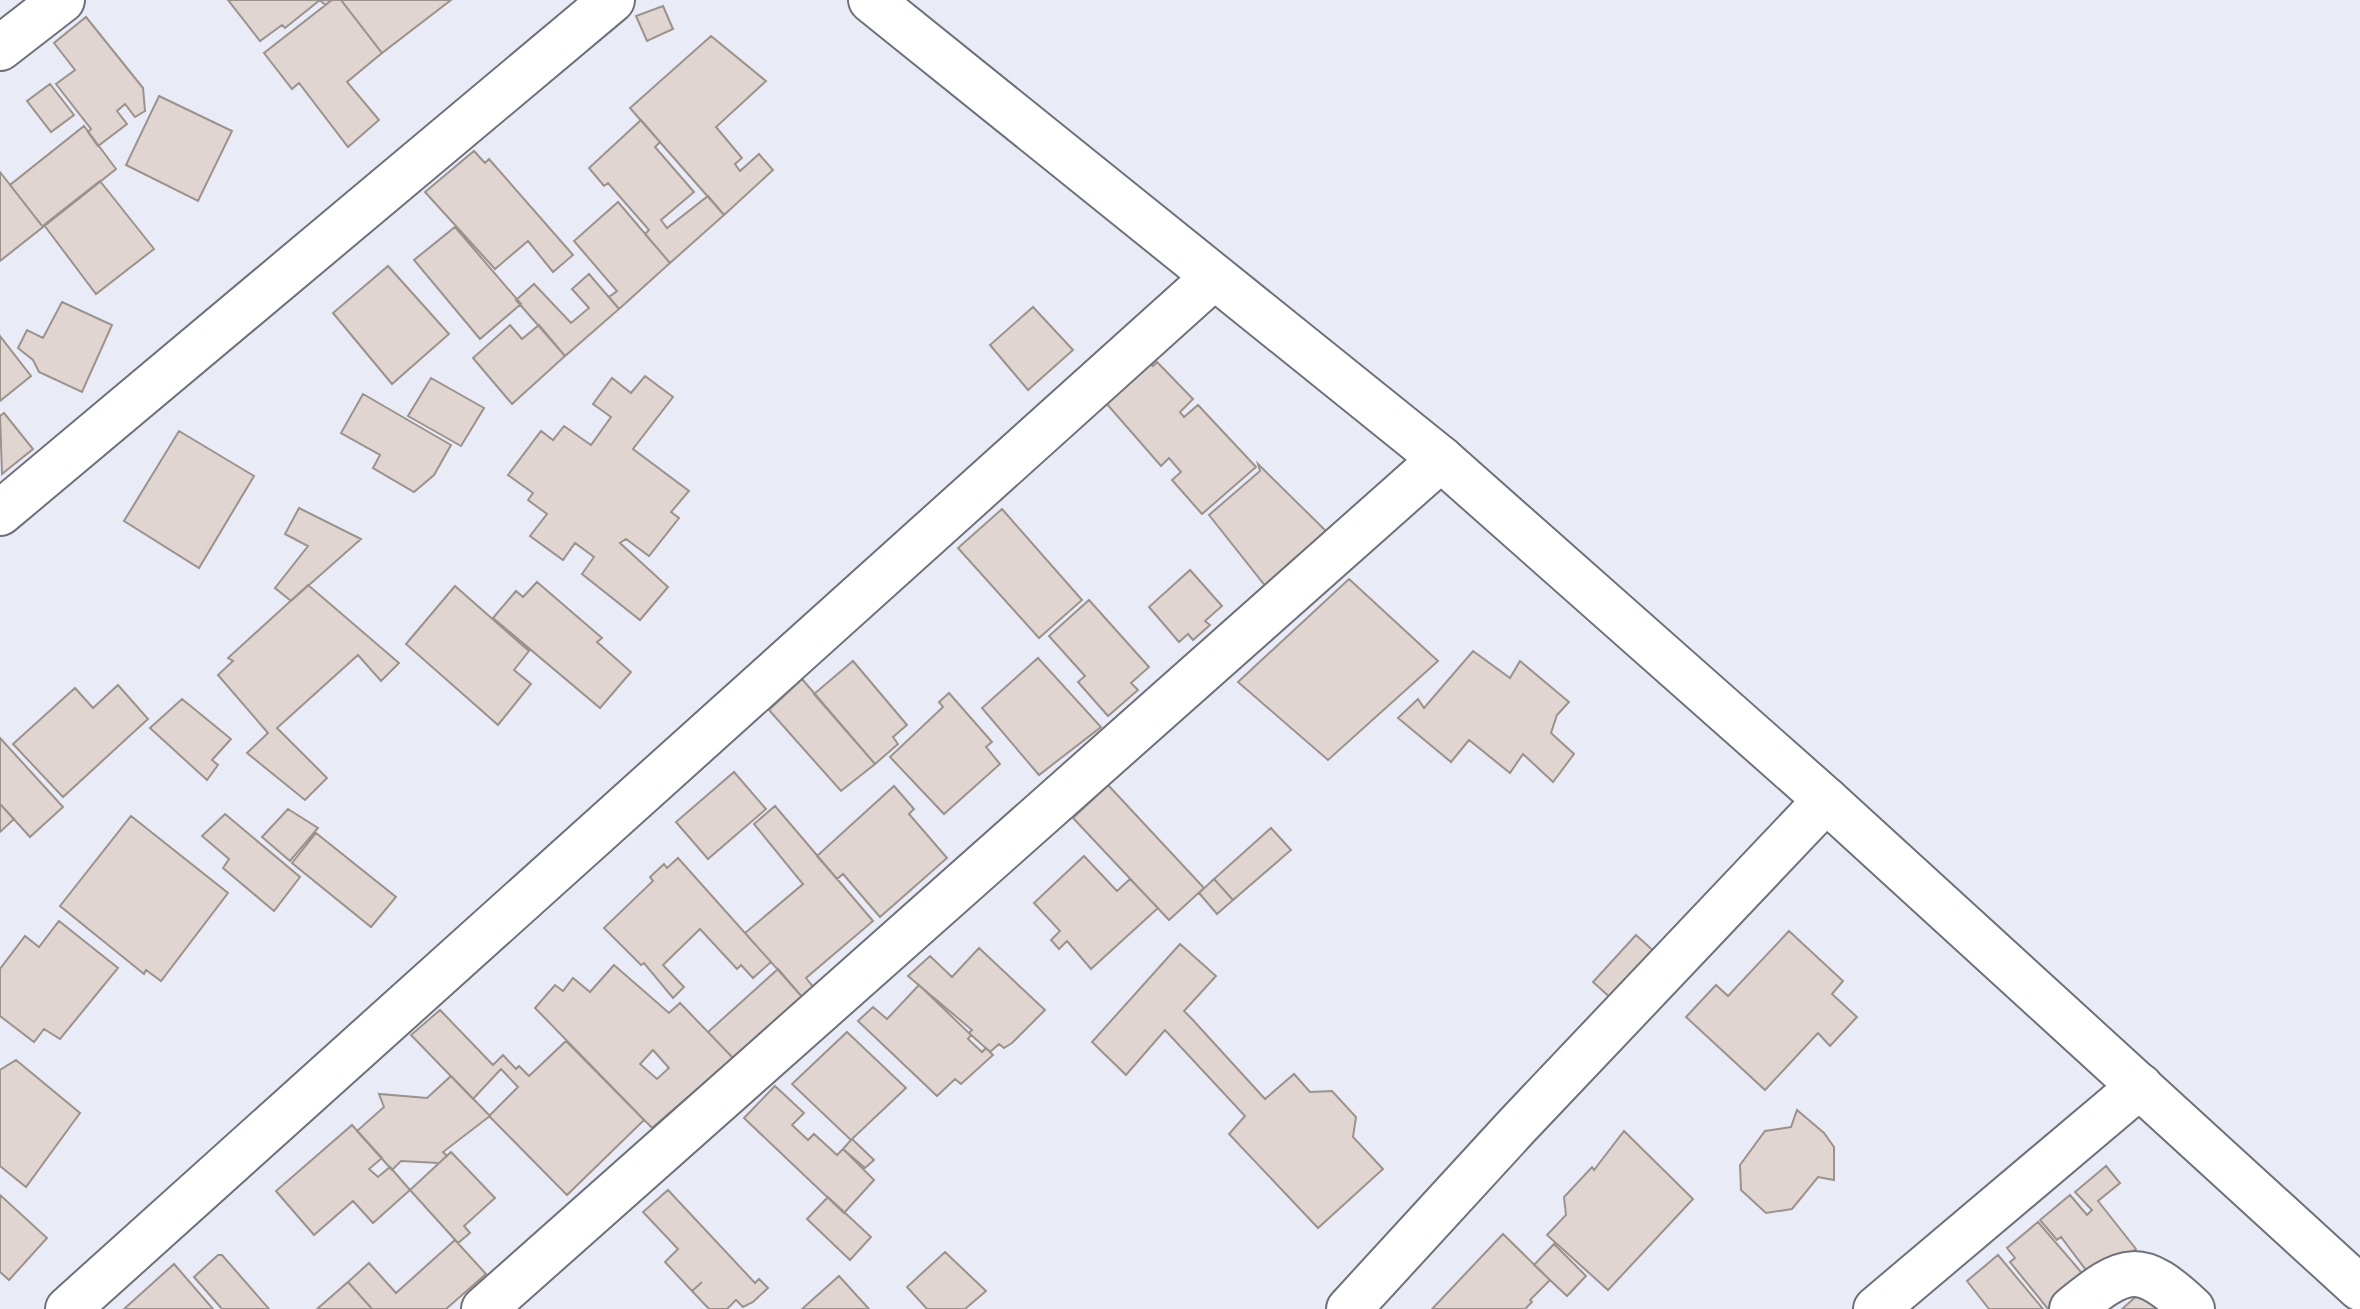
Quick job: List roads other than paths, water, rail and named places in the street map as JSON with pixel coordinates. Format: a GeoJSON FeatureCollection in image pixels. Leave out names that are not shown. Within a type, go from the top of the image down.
{"type":"FeatureCollection","features":[{"type":"Feature","properties":{"kind":"street"},"geometry":{"type":"LineString","coordinates":[[0,48],[62,0]]}},
{"type":"Feature","properties":{"kind":"street"},"geometry":{"type":"LineString","coordinates":[[0,513],[612,0]]}},
{"type":"Feature","properties":{"kind":"street"},"geometry":{"type":"LineString","coordinates":[[871,0],[1441,459],[1826,800],[2360,1288]]}},
{"type":"Feature","properties":{"kind":"street"},"geometry":{"type":"LineString","coordinates":[[68,1309],[1214,277]]}},
{"type":"Feature","properties":{"kind":"street"},"geometry":{"type":"LineString","coordinates":[[484,1309],[1441,459]]}},
{"type":"Feature","properties":{"kind":"street"},"geometry":{"type":"LineString","coordinates":[[1349,1309],[1516,1127],[1826,800]]}},
{"type":"Feature","properties":{"kind":"street"},"geometry":{"type":"LineString","coordinates":[[1876,1309],[2140,1086]]}},
{"type":"Feature","properties":{"kind":"street"},"geometry":{"type":"LineString","coordinates":[[2072,1309],[2112,1279],[2126,1273],[2162,1281],[2192,1309]]}}]}
